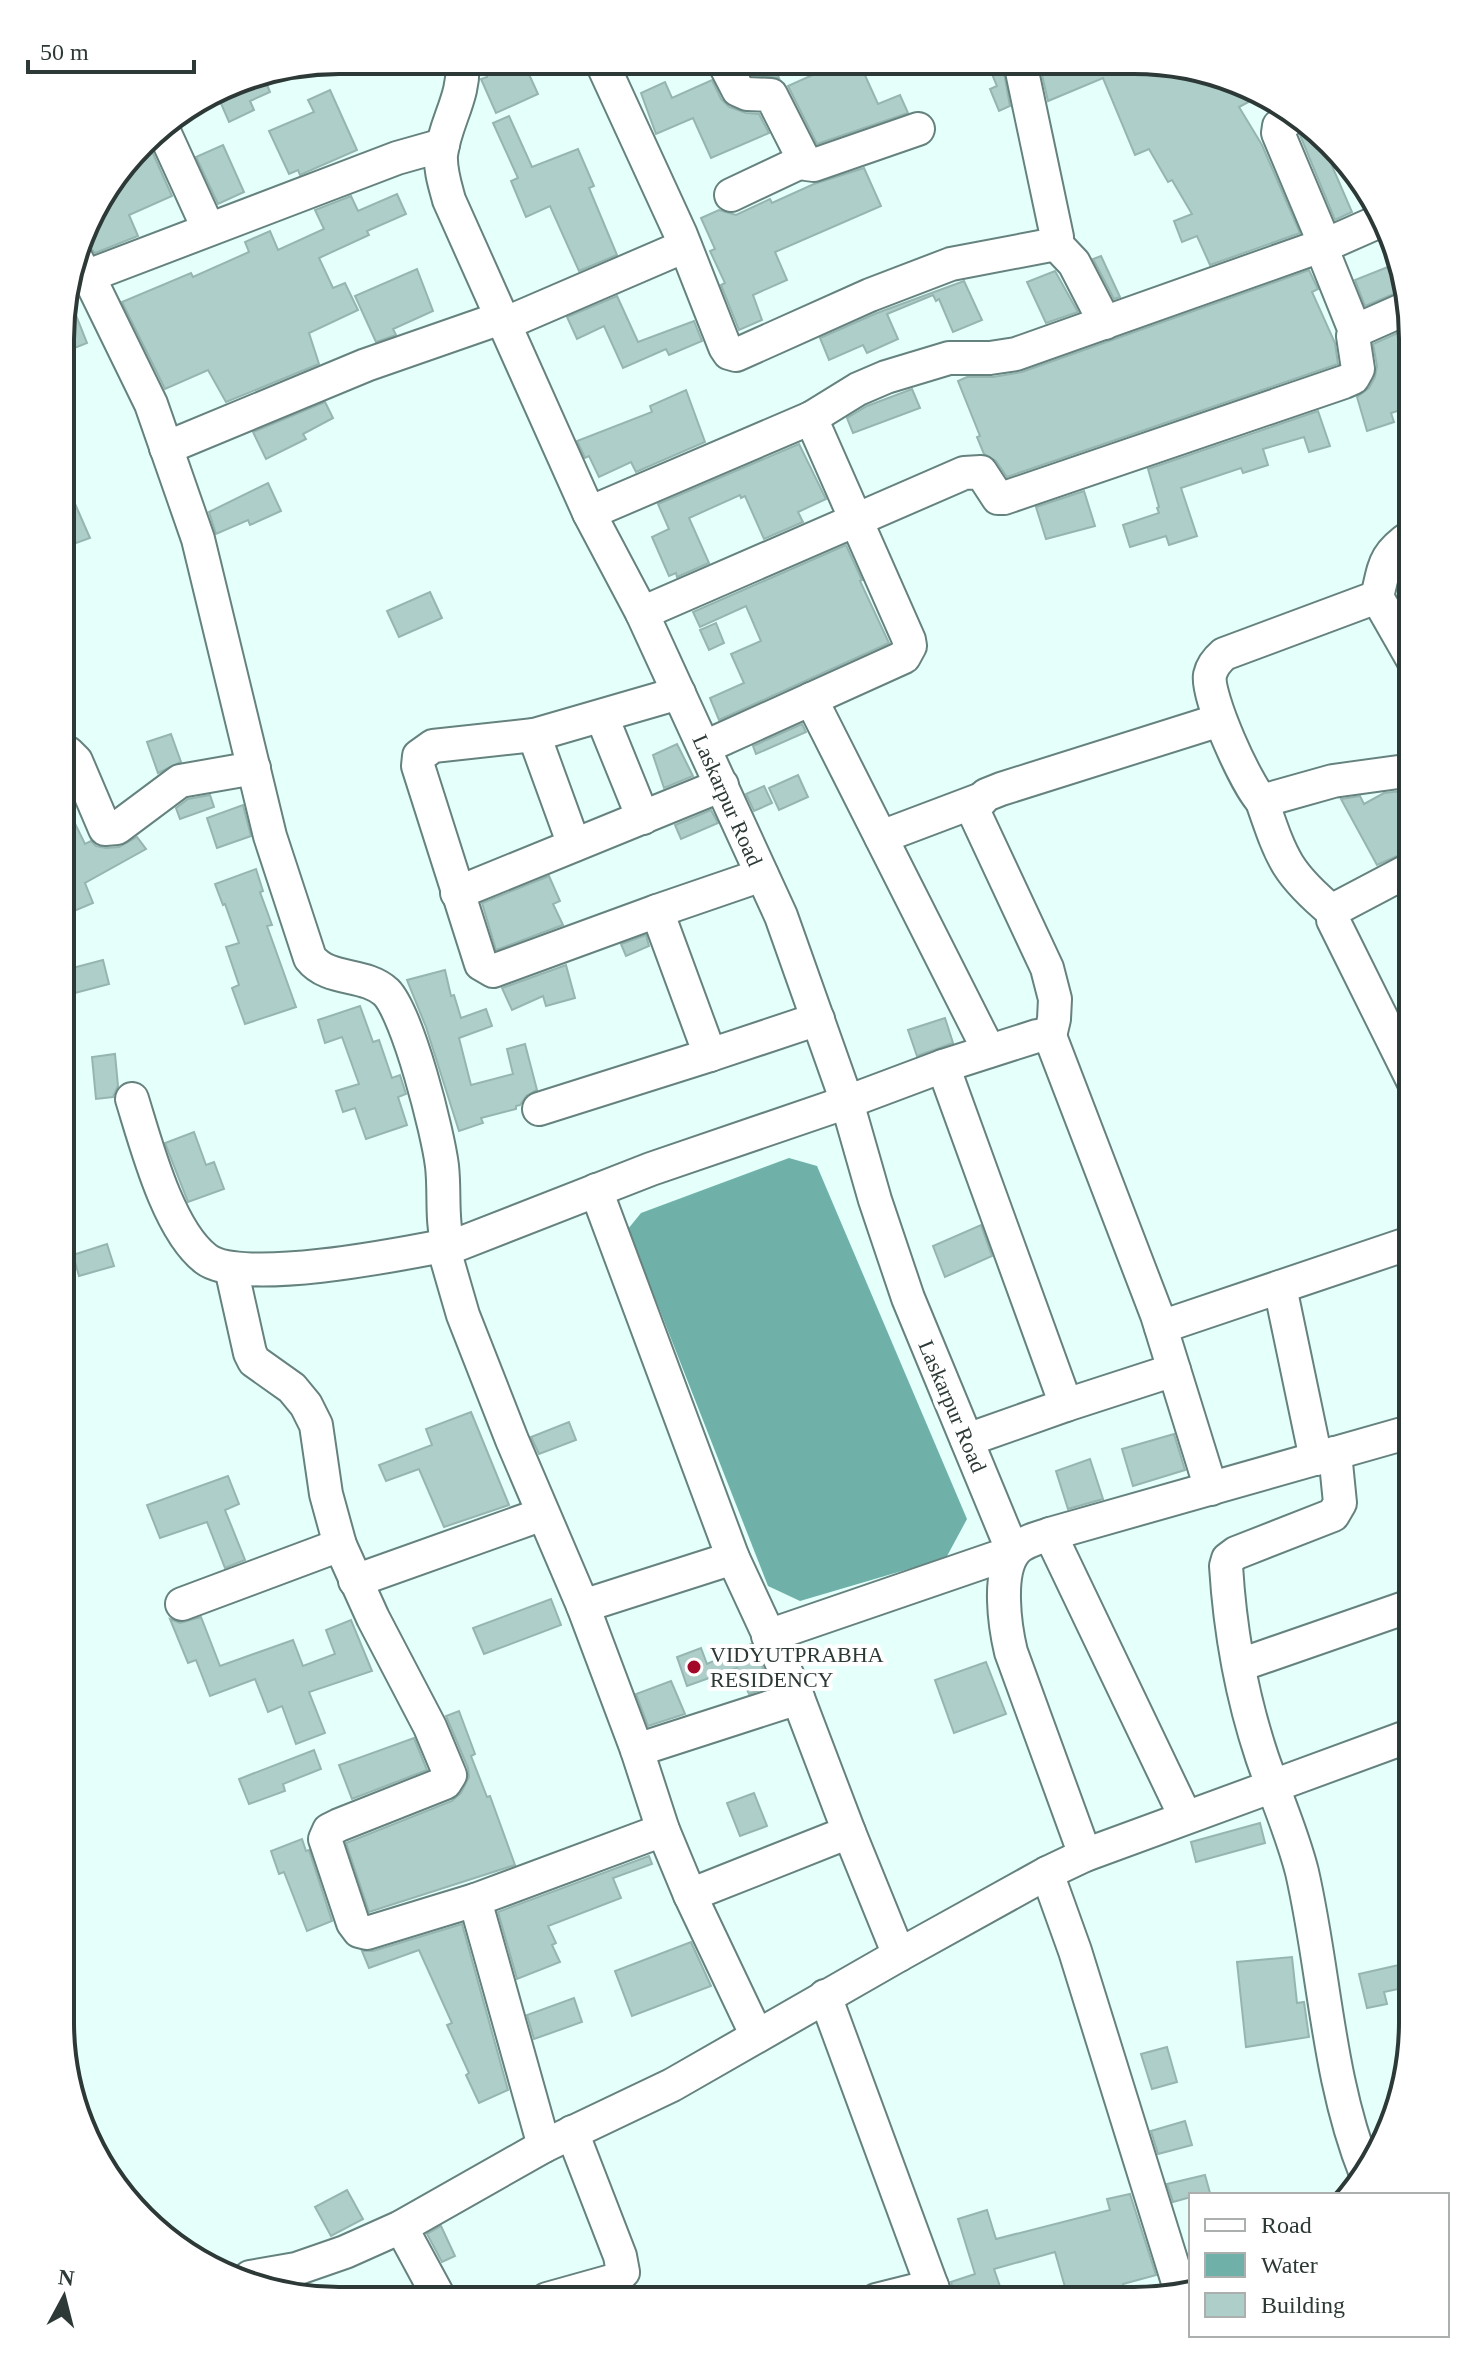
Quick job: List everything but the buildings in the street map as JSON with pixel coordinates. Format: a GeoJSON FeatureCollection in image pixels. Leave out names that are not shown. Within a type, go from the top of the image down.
{"type":"FeatureCollection","features":[{"type":"Feature","properties":{"kind":"street"},"geometry":{"type":"LineString","coordinates":[[730,74],[738,90],[771,95],[806,164],[814,165],[918,129]]}},
{"type":"Feature","properties":{"kind":"street"},"geometry":{"type":"LineString","coordinates":[[1023,74],[1056,244]]}},
{"type":"Feature","properties":{"kind":"street","name":"Laskarpur Road"},"geometry":{"type":"LineString","coordinates":[[462,75],[459,101],[441,159],[449,200],[589,513],[642,613],[705,747],[792,945],[847,1102],[908,1298],[1013,1552]]}},
{"type":"Feature","properties":{"kind":"street"},"geometry":{"type":"LineString","coordinates":[[607,75],[685,246],[729,353],[736,355],[870,295],[951,264],[1056,244]]}},
{"type":"Feature","properties":{"kind":"street"},"geometry":{"type":"LineString","coordinates":[[642,613],[973,471],[981,472],[993,494],[1004,498],[1353,378],[1358,369],[1355,331],[1321,245],[1320,233],[1278,139],[1279,126],[1285,122]]}},
{"type":"Feature","properties":{"kind":"street"},"geometry":{"type":"LineString","coordinates":[[167,138],[208,228]]}},
{"type":"Feature","properties":{"kind":"street"},"geometry":{"type":"LineString","coordinates":[[84,265],[208,228],[397,158],[443,145]]}},
{"type":"Feature","properties":{"kind":"street"},"geometry":{"type":"LineString","coordinates":[[731,195],[803,161]]}},
{"type":"Feature","properties":{"kind":"street"},"geometry":{"type":"LineString","coordinates":[[589,513],[811,418],[858,389],[906,370],[949,358],[1004,357],[1372,224]]}},
{"type":"Feature","properties":{"kind":"street"},"geometry":{"type":"LineString","coordinates":[[1056,244],[1074,263],[1105,323]]}},
{"type":"Feature","properties":{"kind":"street"},"geometry":{"type":"LineString","coordinates":[[166,448],[366,365],[502,321],[685,246]]}},
{"type":"Feature","properties":{"kind":"street"},"geometry":{"type":"LineString","coordinates":[[83,269],[151,404],[198,539],[270,836],[310,958],[325,972],[362,981],[385,991],[403,1021],[441,1154],[446,1246],[463,1315],[583,1606],[637,1750],[663,1830],[690,1895],[757,2036]]}},
{"type":"Feature","properties":{"kind":"street"},"geometry":{"type":"LineString","coordinates":[[1355,331],[1397,312]]}},
{"type":"Feature","properties":{"kind":"street"},"geometry":{"type":"LineString","coordinates":[[705,747],[904,657],[910,646],[811,418]]}},
{"type":"Feature","properties":{"kind":"street"},"geometry":{"type":"LineString","coordinates":[[1399,546],[1385,560],[1377,597],[1399,635]]}},
{"type":"Feature","properties":{"kind":"street"},"geometry":{"type":"LineString","coordinates":[[1334,913],[1309,892],[1280,854],[1262,801],[1220,720],[1210,673],[1224,654],[1377,597]]}},
{"type":"Feature","properties":{"kind":"street"},"geometry":{"type":"LineString","coordinates":[[679,693],[534,735],[433,746],[419,756],[418,766],[478,959],[493,971],[762,875]]}},
{"type":"Feature","properties":{"kind":"street"},"geometry":{"type":"LineString","coordinates":[[811,699],[989,1051]]}},
{"type":"Feature","properties":{"kind":"street"},"geometry":{"type":"LineString","coordinates":[[602,717],[643,818]]}},
{"type":"Feature","properties":{"kind":"street"},"geometry":{"type":"LineString","coordinates":[[881,837],[1041,775],[1220,720]]}},
{"type":"Feature","properties":{"kind":"street"},"geometry":{"type":"LineString","coordinates":[[534,735],[574,845]]}},
{"type":"Feature","properties":{"kind":"street"},"geometry":{"type":"LineString","coordinates":[[74,757],[105,829],[117,828],[180,781],[254,768]]}},
{"type":"Feature","properties":{"kind":"street"},"geometry":{"type":"LineString","coordinates":[[1262,801],[1333,781],[1399,772]]}},
{"type":"Feature","properties":{"kind":"street"},"geometry":{"type":"LineString","coordinates":[[457,893],[722,785]]}},
{"type":"Feature","properties":{"kind":"street"},"geometry":{"type":"LineString","coordinates":[[979,800],[975,814],[1047,968],[1055,999],[1050,1036],[1161,1327],[1211,1489]]}},
{"type":"Feature","properties":{"kind":"street"},"geometry":{"type":"LineString","coordinates":[[1399,876],[1339,907],[1333,920],[1399,1052]]}},
{"type":"Feature","properties":{"kind":"street"},"geometry":{"type":"LineString","coordinates":[[657,911],[710,1055]]}},
{"type":"Feature","properties":{"kind":"street"},"geometry":{"type":"LineString","coordinates":[[539,1109],[818,1019]]}},
{"type":"Feature","properties":{"kind":"street"},"geometry":{"type":"LineString","coordinates":[[132,1099],[180,1229],[205,1258],[215,1265],[231,1268],[324,1266],[454,1246],[596,1190],[943,1066],[1037,1036],[1050,1036]]}},
{"type":"Feature","properties":{"kind":"street"},"geometry":{"type":"LineString","coordinates":[[943,1066],[1066,1405]]}},
{"type":"Feature","properties":{"kind":"street"},"geometry":{"type":"LineString","coordinates":[[596,1190],[733,1558],[798,1698],[899,1955]]}},
{"type":"Feature","properties":{"kind":"street"},"geometry":{"type":"LineString","coordinates":[[1161,1327],[1398,1247]]}},
{"type":"Feature","properties":{"kind":"street"},"geometry":{"type":"LineString","coordinates":[[231,1268],[250,1353],[254,1361],[292,1388],[306,1405],[316,1425],[326,1494],[340,1545],[355,1581],[430,1727],[450,1775],[449,1780],[438,1786],[339,1825],[326,1834],[325,1839],[353,1923],[359,1931],[367,1933],[475,1900],[663,1830]]}},
{"type":"Feature","properties":{"kind":"street"},"geometry":{"type":"LineString","coordinates":[[1280,1287],[1340,1503],[1333,1515],[1236,1553],[1228,1559],[1227,1580],[1253,1725],[1299,1862],[1342,2104],[1360,2159]]}},
{"type":"Feature","properties":{"kind":"street"},"geometry":{"type":"LineString","coordinates":[[967,1440],[1174,1370]]}},
{"type":"Feature","properties":{"kind":"street"},"geometry":{"type":"LineString","coordinates":[[768,1636],[1013,1552],[1050,1534],[1398,1435]]}},
{"type":"Feature","properties":{"kind":"street"},"geometry":{"type":"LineString","coordinates":[[355,1581],[543,1514]]}},
{"type":"Feature","properties":{"kind":"street"},"geometry":{"type":"LineString","coordinates":[[1050,1534],[1185,1816]]}},
{"type":"Feature","properties":{"kind":"street"},"geometry":{"type":"LineString","coordinates":[[182,1604],[340,1545]]}},
{"type":"Feature","properties":{"kind":"street"},"geometry":{"type":"LineString","coordinates":[[1013,1552],[1003,1605],[1008,1638],[1085,1855]]}},
{"type":"Feature","properties":{"kind":"street"},"geometry":{"type":"LineString","coordinates":[[583,1606],[733,1558]]}},
{"type":"Feature","properties":{"kind":"street"},"geometry":{"type":"LineString","coordinates":[[1240,1665],[1398,1610]]}},
{"type":"Feature","properties":{"kind":"street"},"geometry":{"type":"LineString","coordinates":[[637,1750],[798,1698]]}},
{"type":"Feature","properties":{"kind":"street"},"geometry":{"type":"LineString","coordinates":[[261,2275],[296,2269],[345,2252],[401,2227],[544,2146],[672,2085],[825,1996],[1085,1855],[1398,1740]]}},
{"type":"Feature","properties":{"kind":"street"},"geometry":{"type":"LineString","coordinates":[[690,1895],[849,1832]]}},
{"type":"Feature","properties":{"kind":"street"},"geometry":{"type":"LineString","coordinates":[[1047,1873],[1075,1951],[1178,2283]]}},
{"type":"Feature","properties":{"kind":"street"},"geometry":{"type":"LineString","coordinates":[[475,1900],[544,2146]]}},
{"type":"Feature","properties":{"kind":"street"},"geometry":{"type":"LineString","coordinates":[[825,1996],[933,2287]]}},
{"type":"Feature","properties":{"kind":"street"},"geometry":{"type":"LineString","coordinates":[[572,2132],[620,2256],[624,2287]]}},
{"type":"Feature","properties":{"kind":"street"},"geometry":{"type":"LineString","coordinates":[[401,2227],[434,2287]]}},
{"type":"Feature","properties":{"kind":"water"},"geometry":{"type":"Polygon","coordinates":[[[789,1158],[817,1166],[967,1519],[946,1558],[800,1601],[768,1586],[628,1229],[641,1213],[789,1158]]]}},
{"type":"Feature","properties":{"kind":"place","name":"VIDYUTPRABHA RESIDENCY"},"geometry":{"type":"Point","coordinates":[694,1667]}}]}
